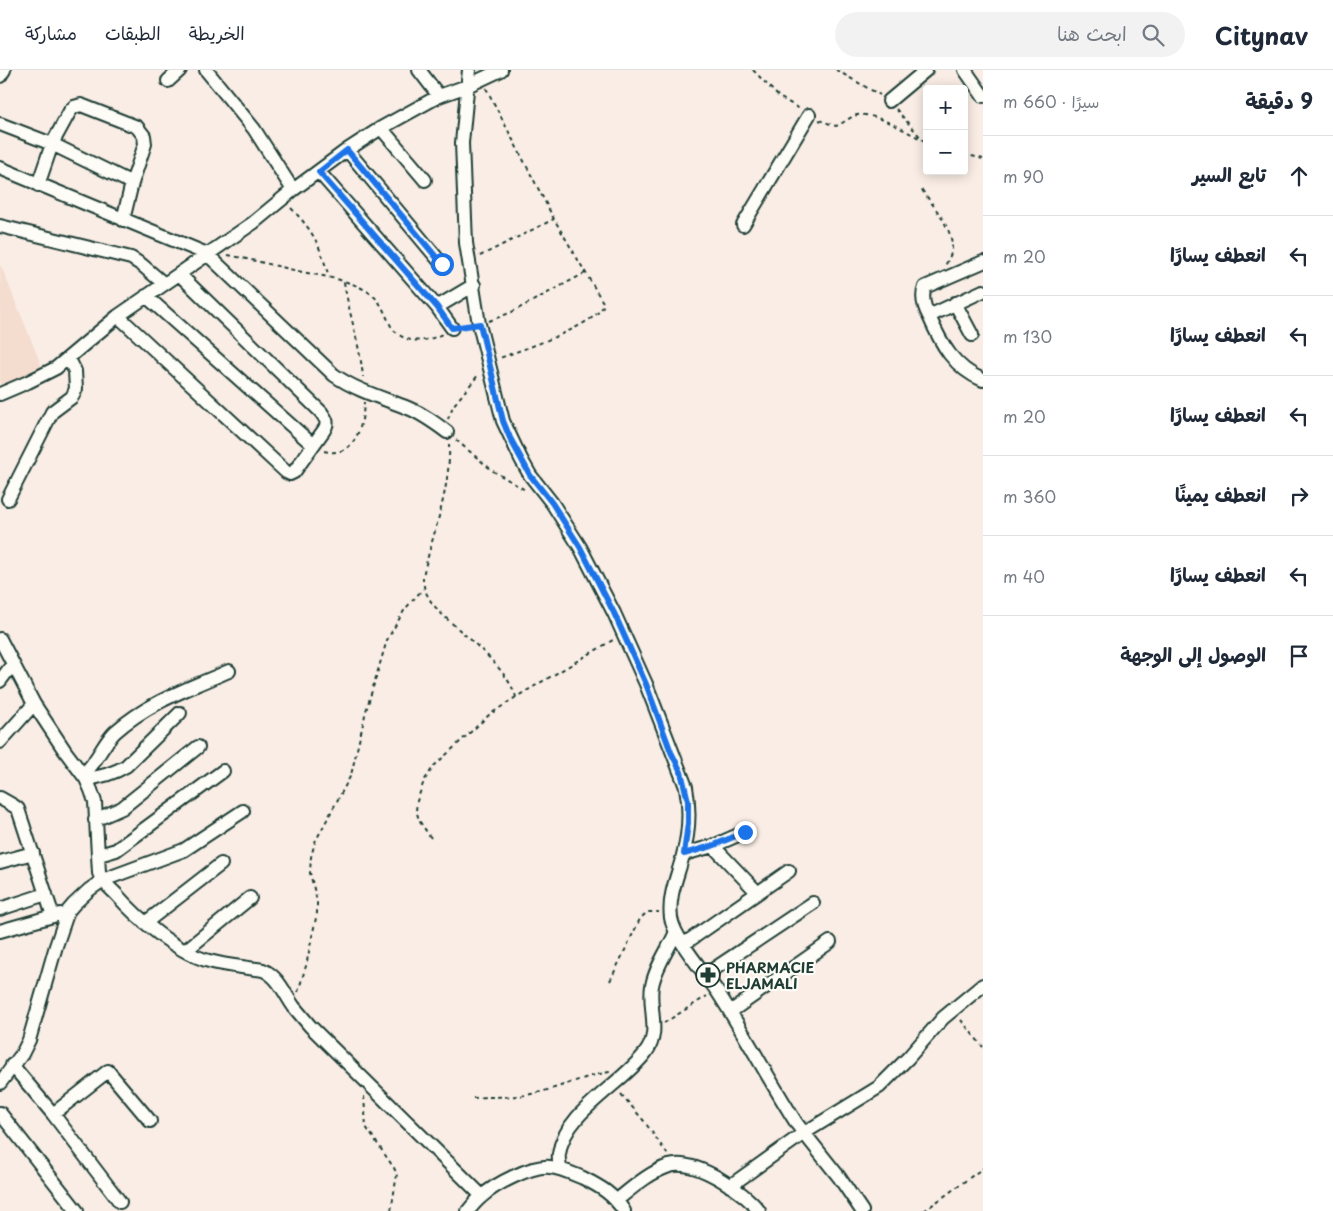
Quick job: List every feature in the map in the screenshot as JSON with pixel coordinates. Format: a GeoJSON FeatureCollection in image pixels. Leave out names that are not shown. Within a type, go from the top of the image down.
{"type":"FeatureCollection","features":[{"type":"Feature","properties":{"kind":"street"},"geometry":{"type":"LineString","coordinates":[[0,76],[4,70]]}},
{"type":"Feature","properties":{"kind":"street"},"geometry":{"type":"LineString","coordinates":[[168,81],[180,70]]}},
{"type":"Feature","properties":{"kind":"street"},"geometry":{"type":"LineString","coordinates":[[206,70],[254,129],[294,190]]}},
{"type":"Feature","properties":{"kind":"street"},"geometry":{"type":"LineString","coordinates":[[418,70],[440,96]]}},
{"type":"Feature","properties":{"kind":"street"},"geometry":{"type":"LineString","coordinates":[[469,70],[462,143],[466,243],[480,324],[503,421],[530,475],[552,503],[580,547],[646,684],[686,787],[688,823],[684,854],[670,903],[670,916],[680,939],[716,989],[792,1116],[839,1177],[862,1211]]}},
{"type":"Feature","properties":{"kind":"street"},"geometry":{"type":"LineString","coordinates":[[0,394],[56,368],[118,316],[163,283],[253,223],[347,150],[381,128],[440,96],[501,70]]}},
{"type":"Feature","properties":{"kind":"street"},"geometry":{"type":"LineString","coordinates":[[965,70],[983,96]]}},
{"type":"Feature","properties":{"kind":"street"},"geometry":{"type":"LineString","coordinates":[[888,101],[917,73]]}},
{"type":"Feature","properties":{"kind":"street"},"geometry":{"type":"LineString","coordinates":[[38,185],[52,144],[74,107],[81,105],[137,127],[144,136],[144,144],[123,220]]}},
{"type":"Feature","properties":{"kind":"street"},"geometry":{"type":"LineString","coordinates":[[743,225],[809,114]]}},
{"type":"Feature","properties":{"kind":"street"},"geometry":{"type":"LineString","coordinates":[[0,124],[52,144],[132,183]]}},
{"type":"Feature","properties":{"kind":"street"},"geometry":{"type":"LineString","coordinates":[[381,128],[426,180]]}},
{"type":"Feature","properties":{"kind":"street"},"geometry":{"type":"LineString","coordinates":[[347,150],[442,264]]}},
{"type":"Feature","properties":{"kind":"street"},"geometry":{"type":"LineString","coordinates":[[0,168],[123,220],[209,253],[334,375],[345,383],[364,392],[425,416],[447,432]]}},
{"type":"Feature","properties":{"kind":"street"},"geometry":{"type":"LineString","coordinates":[[319,172],[437,307],[452,328]]}},
{"type":"Feature","properties":{"kind":"street"},"geometry":{"type":"LineString","coordinates":[[0,226],[131,258],[142,264],[163,283]]}},
{"type":"Feature","properties":{"kind":"street"},"geometry":{"type":"LineString","coordinates":[[983,262],[936,281],[924,289],[924,303],[939,340],[949,355],[974,376],[983,380]]}},
{"type":"Feature","properties":{"kind":"street"},"geometry":{"type":"LineString","coordinates":[[118,316],[286,472],[290,474],[294,472],[327,424],[327,420],[179,274]]}},
{"type":"Feature","properties":{"kind":"street"},"geometry":{"type":"LineString","coordinates":[[437,307],[474,285]]}},
{"type":"Feature","properties":{"kind":"street"},"geometry":{"type":"LineString","coordinates":[[929,316],[983,291]]}},
{"type":"Feature","properties":{"kind":"street"},"geometry":{"type":"LineString","coordinates":[[146,296],[313,445]]}},
{"type":"Feature","properties":{"kind":"street"},"geometry":{"type":"LineString","coordinates":[[956,303],[972,334]]}},
{"type":"Feature","properties":{"kind":"street"},"geometry":{"type":"LineString","coordinates":[[8,499],[52,412],[72,397],[76,389],[75,370],[68,359]]}},
{"type":"Feature","properties":{"kind":"street"},"geometry":{"type":"LineString","coordinates":[[0,639],[11,656],[12,665],[34,704],[84,777],[95,802],[99,873],[103,880],[130,910],[145,923],[184,950],[209,961],[263,970],[276,979],[294,1007],[310,1026],[482,1196]]}},
{"type":"Feature","properties":{"kind":"street"},"geometry":{"type":"LineString","coordinates":[[0,681],[12,665]]}},
{"type":"Feature","properties":{"kind":"street"},"geometry":{"type":"LineString","coordinates":[[84,777],[103,746],[114,733],[136,716],[176,694],[229,671]]}},
{"type":"Feature","properties":{"kind":"street"},"geometry":{"type":"LineString","coordinates":[[0,742],[34,704]]}},
{"type":"Feature","properties":{"kind":"street"},"geometry":{"type":"LineString","coordinates":[[84,777],[105,776],[126,766],[180,713]]}},
{"type":"Feature","properties":{"kind":"street"},"geometry":{"type":"LineString","coordinates":[[95,820],[122,808],[198,747]]}},
{"type":"Feature","properties":{"kind":"street"},"geometry":{"type":"LineString","coordinates":[[99,855],[116,850],[222,771]]}},
{"type":"Feature","properties":{"kind":"street"},"geometry":{"type":"LineString","coordinates":[[0,798],[18,809],[53,916]]}},
{"type":"Feature","properties":{"kind":"street"},"geometry":{"type":"LineString","coordinates":[[0,1083],[22,1054],[29,1040],[68,912],[89,890],[103,880],[184,850],[243,811]]}},
{"type":"Feature","properties":{"kind":"street"},"geometry":{"type":"LineString","coordinates":[[684,854],[712,846],[745,832]]}},
{"type":"Feature","properties":{"kind":"street"},"geometry":{"type":"LineString","coordinates":[[712,846],[757,892]]}},
{"type":"Feature","properties":{"kind":"street"},"geometry":{"type":"LineString","coordinates":[[0,862],[33,853]]}},
{"type":"Feature","properties":{"kind":"street"},"geometry":{"type":"LineString","coordinates":[[145,923],[221,864]]}},
{"type":"Feature","properties":{"kind":"street"},"geometry":{"type":"LineString","coordinates":[[560,1169],[558,1156],[562,1142],[570,1128],[588,1106],[640,1060],[648,1050],[652,1042],[654,1030],[652,983],[680,939],[789,870]]}},
{"type":"Feature","properties":{"kind":"street"},"geometry":{"type":"LineString","coordinates":[[0,909],[46,894]]}},
{"type":"Feature","properties":{"kind":"street"},"geometry":{"type":"LineString","coordinates":[[184,950],[250,898]]}},
{"type":"Feature","properties":{"kind":"street"},"geometry":{"type":"LineString","coordinates":[[705,975],[813,903]]}},
{"type":"Feature","properties":{"kind":"street"},"geometry":{"type":"LineString","coordinates":[[0,931],[68,912]]}},
{"type":"Feature","properties":{"kind":"street"},"geometry":{"type":"LineString","coordinates":[[730,1012],[830,942]]}},
{"type":"Feature","properties":{"kind":"street"},"geometry":{"type":"LineString","coordinates":[[730,1186],[804,1133],[879,1087],[908,1058],[943,1018],[983,985]]}},
{"type":"Feature","properties":{"kind":"street"},"geometry":{"type":"LineString","coordinates":[[12,1065],[53,1114],[120,1202]]}},
{"type":"Feature","properties":{"kind":"street"},"geometry":{"type":"LineString","coordinates":[[53,1114],[108,1071],[150,1121]]}},
{"type":"Feature","properties":{"kind":"street"},"geometry":{"type":"LineString","coordinates":[[0,1113],[78,1211]]}},
{"type":"Feature","properties":{"kind":"street"},"geometry":{"type":"LineString","coordinates":[[617,1200],[655,1173],[667,1167],[686,1165],[698,1169],[730,1186],[752,1202],[758,1211]]}},
{"type":"Feature","properties":{"kind":"street"},"geometry":{"type":"LineString","coordinates":[[468,1211],[482,1196],[515,1176],[539,1167],[560,1169],[597,1185],[617,1200],[624,1211]]}},
{"type":"Feature","properties":{"kind":"path"},"geometry":{"type":"LineString","coordinates":[[753,70],[778,97],[825,123],[836,126],[856,115],[867,115],[923,140]]}},
{"type":"Feature","properties":{"kind":"path"},"geometry":{"type":"LineString","coordinates":[[968,155],[983,159]]}},
{"type":"Feature","properties":{"kind":"path"},"geometry":{"type":"LineString","coordinates":[[922,190],[942,219],[952,241],[950,255],[936,281]]}},
{"type":"Feature","properties":{"kind":"path"},"geometry":{"type":"LineString","coordinates":[[282,199],[310,229],[320,248],[330,278]]}},
{"type":"Feature","properties":{"kind":"path"},"geometry":{"type":"LineString","coordinates":[[470,262],[554,220]]}},
{"type":"Feature","properties":{"kind":"path"},"geometry":{"type":"LineString","coordinates":[[209,253],[330,278],[363,289],[372,294],[379,303],[394,330],[410,340],[430,340],[452,328]]}},
{"type":"Feature","properties":{"kind":"path"},"geometry":{"type":"LineString","coordinates":[[480,324],[512,312],[585,273]]}},
{"type":"Feature","properties":{"kind":"path"},"geometry":{"type":"LineString","coordinates":[[447,432],[493,471],[530,492]]}},
{"type":"Feature","properties":{"kind":"path"},"geometry":{"type":"LineString","coordinates":[[294,1007],[306,966],[317,913],[317,901],[310,873],[311,858],[318,832],[351,775],[366,711],[387,640],[405,609],[423,589]]}},
{"type":"Feature","properties":{"kind":"path"},"geometry":{"type":"LineString","coordinates":[[431,838],[420,822],[416,811],[417,801],[424,780],[434,766],[489,715],[599,647],[624,635]]}},
{"type":"Feature","properties":{"kind":"path"},"geometry":{"type":"LineString","coordinates":[[610,980],[640,919],[645,914],[655,911],[670,916]]}},
{"type":"Feature","properties":{"kind":"path"},"geometry":{"type":"LineString","coordinates":[[654,1030],[716,989]]}},
{"type":"Feature","properties":{"kind":"path"},"geometry":{"type":"LineString","coordinates":[[953,1010],[983,1046]]}},
{"type":"Feature","properties":{"kind":"path"},"geometry":{"type":"LineString","coordinates":[[473,1098],[529,1095],[562,1086],[594,1074],[628,1071]]}},
{"type":"Feature","properties":{"kind":"path"},"geometry":{"type":"LineString","coordinates":[[366,1082],[364,1096],[366,1126],[397,1174],[391,1211]]}},
{"type":"Feature","properties":{"kind":"path"},"geometry":{"type":"LineString","coordinates":[[613,1084],[644,1121],[675,1165]]}},
{"type":"Feature","properties":{"kind":"path"},"geometry":{"type":"LineString","coordinates":[[924,1211],[983,1168]]}},
{"type":"Feature","properties":{"kind":"shaded area"},"geometry":{"type":"Polygon","coordinates":[[[0,266],[42,367],[23,379],[0,387],[0,266]]]}},
{"type":"Feature","properties":{"kind":"place","name":"PHARMACIE ELJAMALI"},"geometry":{"type":"Point","coordinates":[708,975]}},
{"type":"Feature","properties":{"kind":"route"},"geometry":{"type":"LineString","coordinates":[[442,264],[347,150],[319,172],[437,307],[452,328],[480,324],[494,387],[503,421],[510,438],[530,475],[552,503],[580,547],[614,613],[646,684],[671,752],[681,772],[688,801],[688,823],[684,854],[712,846],[745,832]]}}]}
